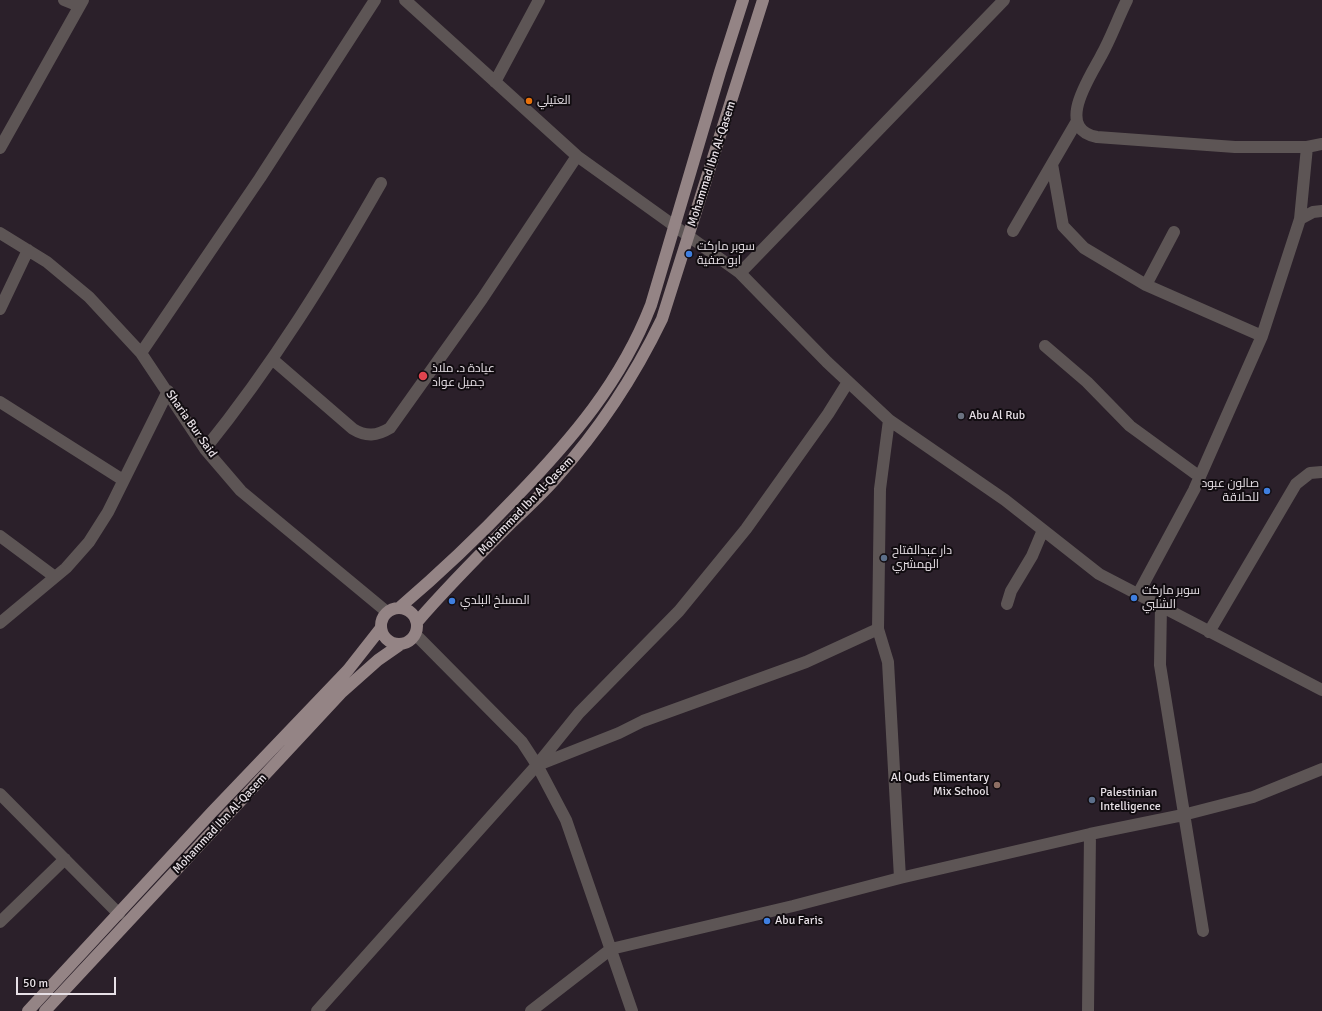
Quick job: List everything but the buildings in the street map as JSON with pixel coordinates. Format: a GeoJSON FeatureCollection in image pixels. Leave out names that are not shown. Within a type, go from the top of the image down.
{"type":"FeatureCollection","features":[{"type":"Feature","properties":{"kind":"main road","name":"Mohammad Ibn Al-Qasem"},"geometry":{"type":"LineString","coordinates":[[399,608],[445,569],[552,459],[589,416],[620,370],[642,330],[651,305],[743,0]]}},
{"type":"Feature","properties":{"kind":"main road","name":"Mohammad Ibn Al-Qasem"},"geometry":{"type":"LineString","coordinates":[[416,628],[447,587],[555,479],[594,433],[629,381],[662,319],[763,0]]}},
{"type":"Feature","properties":{"kind":"main road"},"geometry":{"type":"LineString","coordinates":[[28,1011],[212,812],[348,670],[381,628],[387,612],[399,608],[410,612],[416,628],[411,639],[401,644],[390,642],[382,633],[381,628]]}},
{"type":"Feature","properties":{"kind":"main road","name":"Mohammad Ibn Al-Qasem"},"geometry":{"type":"LineString","coordinates":[[45,1011],[342,692],[378,660],[401,644]]}},
{"type":"Feature","properties":{"kind":"street"},"geometry":{"type":"LineString","coordinates":[[0,148],[81,3],[64,0]]}},
{"type":"Feature","properties":{"kind":"street"},"geometry":{"type":"LineString","coordinates":[[140,353],[260,178],[375,0]]}},
{"type":"Feature","properties":{"kind":"street"},"geometry":{"type":"LineString","coordinates":[[405,0],[577,156],[740,273],[848,382],[889,420],[1005,500],[1100,574],[1322,690]]}},
{"type":"Feature","properties":{"kind":"street"},"geometry":{"type":"LineString","coordinates":[[495,82],[539,0]]}},
{"type":"Feature","properties":{"kind":"street"},"geometry":{"type":"LineString","coordinates":[[740,273],[1004,0]]}},
{"type":"Feature","properties":{"kind":"street"},"geometry":{"type":"LineString","coordinates":[[1013,231],[1077,121],[1078,101],[1127,0]]}},
{"type":"Feature","properties":{"kind":"street"},"geometry":{"type":"LineString","coordinates":[[1077,121],[1086,133],[1097,137],[1235,147],[1307,147],[1322,144]]}},
{"type":"Feature","properties":{"kind":"street"},"geometry":{"type":"LineString","coordinates":[[1138,594],[1200,477],[1262,336],[1300,219],[1307,147]]}},
{"type":"Feature","properties":{"kind":"street"},"geometry":{"type":"LineString","coordinates":[[272,359],[353,429],[366,435],[382,433],[390,428],[482,299],[577,156]]}},
{"type":"Feature","properties":{"kind":"street"},"geometry":{"type":"LineString","coordinates":[[1052,164],[1063,226],[1084,248],[1146,285],[1262,336]]}},
{"type":"Feature","properties":{"kind":"street"},"geometry":{"type":"LineString","coordinates":[[205,449],[243,402],[304,311],[381,183]]}},
{"type":"Feature","properties":{"kind":"street"},"geometry":{"type":"LineString","coordinates":[[1300,219],[1313,212],[1322,211]]}},
{"type":"Feature","properties":{"kind":"street"},"geometry":{"type":"LineString","coordinates":[[1146,285],[1174,232]]}},
{"type":"Feature","properties":{"kind":"street","name":"Sharia Bur Said"},"geometry":{"type":"LineString","coordinates":[[0,233],[28,250],[89,297],[140,353],[168,391],[205,449],[242,491],[387,612]]}},
{"type":"Feature","properties":{"kind":"street"},"geometry":{"type":"LineString","coordinates":[[0,309],[28,250]]}},
{"type":"Feature","properties":{"kind":"street"},"geometry":{"type":"LineString","coordinates":[[1045,346],[1087,382],[1130,426],[1200,477]]}},
{"type":"Feature","properties":{"kind":"street"},"geometry":{"type":"LineString","coordinates":[[317,1011],[537,765],[580,712],[679,611],[746,529],[828,414],[848,382]]}},
{"type":"Feature","properties":{"kind":"street"},"geometry":{"type":"LineString","coordinates":[[0,623],[78,556],[92,537],[108,512],[168,391]]}},
{"type":"Feature","properties":{"kind":"street"},"geometry":{"type":"LineString","coordinates":[[0,402],[123,480]]}},
{"type":"Feature","properties":{"kind":"street"},"geometry":{"type":"LineString","coordinates":[[889,420],[880,489],[878,629],[888,662],[900,878]]}},
{"type":"Feature","properties":{"kind":"street"},"geometry":{"type":"LineString","coordinates":[[1209,632],[1296,484],[1310,473],[1322,472]]}},
{"type":"Feature","properties":{"kind":"street"},"geometry":{"type":"LineString","coordinates":[[1007,604],[1011,591],[1032,556],[1043,530]]}},
{"type":"Feature","properties":{"kind":"street"},"geometry":{"type":"LineString","coordinates":[[0,536],[55,577]]}},
{"type":"Feature","properties":{"kind":"street"},"geometry":{"type":"LineString","coordinates":[[1161,606],[1160,665],[1183,816],[1203,931]]}},
{"type":"Feature","properties":{"kind":"street"},"geometry":{"type":"LineString","coordinates":[[416,628],[522,742],[537,765],[566,820],[632,1011]]}},
{"type":"Feature","properties":{"kind":"street"},"geometry":{"type":"LineString","coordinates":[[537,765],[619,733],[643,721],[806,662],[878,629]]}},
{"type":"Feature","properties":{"kind":"street"},"geometry":{"type":"LineString","coordinates":[[531,1011],[611,949],[793,906],[900,878],[1090,834],[1183,816],[1253,797],[1322,769]]}},
{"type":"Feature","properties":{"kind":"street"},"geometry":{"type":"LineString","coordinates":[[0,794],[119,914]]}},
{"type":"Feature","properties":{"kind":"street"},"geometry":{"type":"LineString","coordinates":[[1088,1011],[1090,834]]}},
{"type":"Feature","properties":{"kind":"street"},"geometry":{"type":"LineString","coordinates":[[0,922],[65,859]]}},
{"type":"Feature","properties":{"kind":"place","name":"العتيلي"},"geometry":{"type":"Point","coordinates":[529,101]}},
{"type":"Feature","properties":{"kind":"place","name":"سوبر ماركت ابو صفية"},"geometry":{"type":"Point","coordinates":[689,254]}},
{"type":"Feature","properties":{"kind":"place","name":"عيادة د. ملاذ جميل عواد"},"geometry":{"type":"Point","coordinates":[423,376]}},
{"type":"Feature","properties":{"kind":"place","name":"Abu Al Rub"},"geometry":{"type":"Point","coordinates":[961,416]}},
{"type":"Feature","properties":{"kind":"place","name":"صالون عبود للحلاقة"},"geometry":{"type":"Point","coordinates":[1267,491]}},
{"type":"Feature","properties":{"kind":"place","name":"دار عبدالفتاح الهمشري"},"geometry":{"type":"Point","coordinates":[884,558]}},
{"type":"Feature","properties":{"kind":"place","name":"سوبر ماركت الشلبي"},"geometry":{"type":"Point","coordinates":[1134,598]}},
{"type":"Feature","properties":{"kind":"place","name":"المسلخ البلدي"},"geometry":{"type":"Point","coordinates":[452,601]}},
{"type":"Feature","properties":{"kind":"place","name":"Al Quds Elimentary Mix School"},"geometry":{"type":"Point","coordinates":[997,785]}},
{"type":"Feature","properties":{"kind":"place","name":"Palestinian Intelligence"},"geometry":{"type":"Point","coordinates":[1092,800]}},
{"type":"Feature","properties":{"kind":"place","name":"Abu Faris"},"geometry":{"type":"Point","coordinates":[767,921]}}]}
